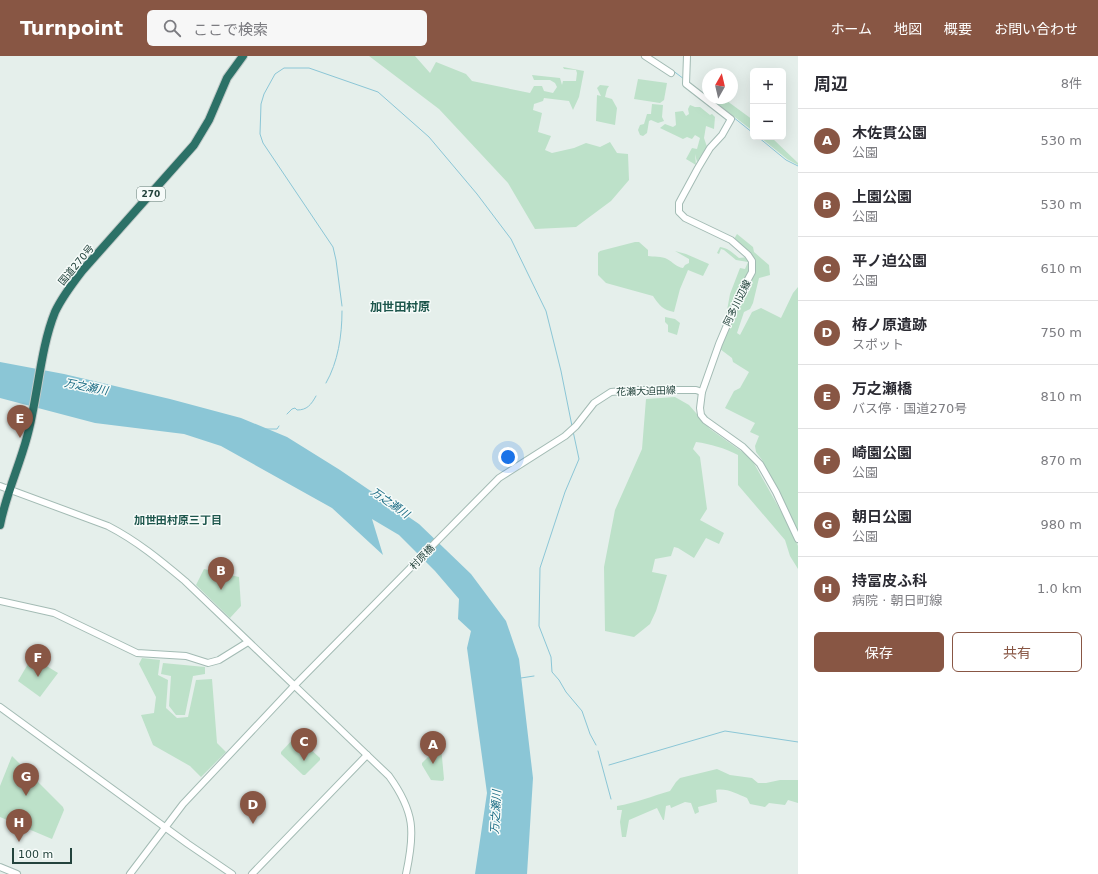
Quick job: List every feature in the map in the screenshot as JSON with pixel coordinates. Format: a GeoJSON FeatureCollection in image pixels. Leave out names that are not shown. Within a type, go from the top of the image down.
{"type":"FeatureCollection","features":[{"type":"Feature","properties":{"kind":"highway","name":"国道270号"},"geometry":{"type":"LineString","coordinates":[[0,525],[4,504],[22,454],[32,418],[50,326],[60,302],[74,281],[194,145],[209,120],[227,78],[243,56]]}},
{"type":"Feature","properties":{"kind":"street"},"geometry":{"type":"LineString","coordinates":[[645,56],[671,73]]}},
{"type":"Feature","properties":{"kind":"street","name":"阿多川辺線"},"geometry":{"type":"LineString","coordinates":[[687,56],[686,84],[730,119],[722,135],[710,148],[698,168],[679,203],[678,209],[679,212],[686,218],[731,240],[748,255],[752,261],[752,272],[740,292],[718,344],[702,392],[700,408],[701,415],[705,420],[743,447],[760,464],[776,492],[798,539]]}},
{"type":"Feature","properties":{"kind":"street","name":"花瀬大迫田線"},"geometry":{"type":"LineString","coordinates":[[450,528],[499,478],[565,436],[576,426],[594,403],[611,392],[633,390],[696,390],[702,392]]}},
{"type":"Feature","properties":{"kind":"street"},"geometry":{"type":"LineString","coordinates":[[0,486],[91,519],[125,535],[150,552],[185,581],[390,776],[407,806],[411,818],[411,850],[406,874]]}},
{"type":"Feature","properties":{"kind":"street","name":"村原橋"},"geometry":{"type":"LineString","coordinates":[[130,874],[188,799],[294,686],[450,528]]}},
{"type":"Feature","properties":{"kind":"street"},"geometry":{"type":"LineString","coordinates":[[0,601],[54,613],[137,653],[186,656],[208,663],[219,660],[248,642]]}},
{"type":"Feature","properties":{"kind":"street"},"geometry":{"type":"LineString","coordinates":[[0,707],[188,844],[232,874]]}},
{"type":"Feature","properties":{"kind":"street"},"geometry":{"type":"LineString","coordinates":[[252,874],[367,755]]}},
{"type":"Feature","properties":{"kind":"street"},"geometry":{"type":"LineString","coordinates":[[0,867],[18,874]]}},
{"type":"Feature","properties":{"kind":"green space"},"geometry":{"type":"Polygon","coordinates":[[[369,56],[415,56],[430,73],[436,62],[466,74],[472,81],[530,93],[534,86],[542,86],[544,91],[553,93],[557,87],[555,83],[550,80],[534,80],[532,75],[560,78],[562,85],[563,81],[576,81],[577,73],[576,70],[564,69],[563,67],[584,71],[579,97],[573,110],[569,101],[544,98],[543,101],[534,104],[533,110],[542,113],[538,132],[551,136],[545,150],[552,153],[574,148],[586,143],[600,147],[610,142],[617,153],[628,154],[629,180],[611,201],[576,227],[535,229],[508,183],[439,109],[369,56]]]}},
{"type":"Feature","properties":{"kind":"green space"},"geometry":{"type":"Polygon","coordinates":[[[638,79],[667,83],[664,100],[660,103],[634,99],[638,79]]]}},
{"type":"Feature","properties":{"kind":"green space"},"geometry":{"type":"Polygon","coordinates":[[[600,85],[609,86],[605,97],[612,99],[617,108],[615,125],[596,121],[597,95],[601,96],[597,88],[600,85]]]}},
{"type":"Feature","properties":{"kind":"green space"},"geometry":{"type":"Polygon","coordinates":[[[652,104],[663,105],[662,117],[664,121],[658,123],[651,120],[649,121],[647,133],[643,136],[640,135],[638,130],[640,125],[644,124],[647,114],[651,114],[652,104]]]}},
{"type":"Feature","properties":{"kind":"green space"},"geometry":{"type":"Polygon","coordinates":[[[718,104],[731,104],[750,118],[750,129],[718,104]]]}},
{"type":"Feature","properties":{"kind":"green space"},"geometry":{"type":"Polygon","coordinates":[[[690,105],[700,107],[715,117],[714,129],[706,126],[704,138],[707,147],[697,162],[695,154],[696,165],[686,159],[692,148],[697,149],[700,138],[695,135],[692,139],[687,137],[683,139],[660,128],[665,124],[673,127],[676,125],[675,112],[683,111],[686,116],[689,114],[688,109],[690,105]]]}},
{"type":"Feature","properties":{"kind":"green space"},"geometry":{"type":"Polygon","coordinates":[[[764,140],[774,140],[798,163],[798,165],[787,159],[764,140]]]}},
{"type":"Feature","properties":{"kind":"green space"},"geometry":{"type":"Polygon","coordinates":[[[737,234],[753,247],[754,252],[769,265],[770,275],[759,278],[753,303],[750,309],[744,312],[737,333],[740,335],[752,312],[761,308],[781,318],[793,293],[798,287],[798,533],[786,505],[762,460],[756,452],[755,446],[759,436],[750,432],[755,423],[725,408],[734,391],[740,388],[749,372],[733,362],[732,358],[720,349],[730,294],[740,268],[745,269],[748,262],[736,260],[721,249],[719,254],[717,253],[720,247],[728,250],[739,258],[748,257],[749,253],[734,239],[737,234]]]}},
{"type":"Feature","properties":{"kind":"green space"},"geometry":{"type":"Polygon","coordinates":[[[639,242],[648,250],[648,256],[665,258],[676,266],[683,268],[689,263],[689,259],[675,251],[709,264],[703,276],[688,270],[680,289],[674,312],[662,307],[653,296],[606,283],[598,275],[598,253],[600,251],[639,242]]]}},
{"type":"Feature","properties":{"kind":"green space"},"geometry":{"type":"Polygon","coordinates":[[[665,317],[675,319],[680,323],[677,335],[668,332],[668,325],[665,322],[665,317]]]}},
{"type":"Feature","properties":{"kind":"green space"},"geometry":{"type":"Polygon","coordinates":[[[675,397],[689,405],[710,429],[751,458],[792,531],[798,546],[798,569],[790,556],[785,540],[738,485],[738,455],[728,450],[696,442],[693,449],[700,457],[707,509],[700,520],[724,533],[719,544],[706,538],[694,558],[674,547],[671,556],[655,559],[652,572],[667,575],[656,611],[650,624],[634,637],[605,631],[604,567],[615,510],[642,449],[646,399],[675,397]]]}},
{"type":"Feature","properties":{"kind":"green space"},"geometry":{"type":"Polygon","coordinates":[[[204,569],[239,577],[241,606],[230,618],[196,585],[204,569]]]}},
{"type":"Feature","properties":{"kind":"green space"},"geometry":{"type":"Polygon","coordinates":[[[32,657],[58,673],[40,697],[18,681],[32,657]]]}},
{"type":"Feature","properties":{"kind":"green space"},"geometry":{"type":"Polygon","coordinates":[[[142,658],[160,660],[158,675],[168,680],[166,708],[177,718],[188,717],[196,680],[212,679],[217,743],[226,752],[201,777],[190,766],[153,745],[141,715],[154,713],[156,697],[139,664],[142,658]]]}},
{"type":"Feature","properties":{"kind":"green space"},"geometry":{"type":"Polygon","coordinates":[[[163,663],[205,667],[205,674],[193,676],[185,715],[176,715],[169,706],[171,676],[161,674],[163,663]]]}},
{"type":"Feature","properties":{"kind":"green space"},"geometry":{"type":"Polygon","coordinates":[[[295,737],[297,737],[320,758],[320,760],[305,775],[303,775],[281,754],[281,752],[295,737]]]}},
{"type":"Feature","properties":{"kind":"green space"},"geometry":{"type":"Polygon","coordinates":[[[439,746],[441,746],[443,781],[431,780],[422,765],[422,763],[439,746]]]}},
{"type":"Feature","properties":{"kind":"green space"},"geometry":{"type":"Polygon","coordinates":[[[12,756],[63,807],[64,810],[52,839],[0,817],[0,786],[12,756]]]}},
{"type":"Feature","properties":{"kind":"green space"},"geometry":{"type":"Polygon","coordinates":[[[717,769],[730,775],[752,778],[758,783],[780,780],[798,780],[798,803],[788,800],[785,805],[769,803],[765,807],[750,804],[747,798],[732,792],[716,790],[717,802],[698,807],[699,812],[695,814],[691,803],[685,802],[671,808],[670,805],[666,806],[664,820],[657,808],[629,820],[626,837],[622,837],[620,822],[622,810],[617,810],[617,806],[670,791],[680,778],[717,769]]]}},
{"type":"Feature","properties":{"kind":"water","name":"万之瀬川"},"geometry":{"type":"Polygon","coordinates":[[[0,362],[64,374],[170,399],[241,418],[287,437],[340,470],[419,524],[471,574],[506,621],[519,659],[533,778],[527,874],[475,874],[487,793],[467,648],[471,631],[458,619],[459,599],[435,571],[399,535],[372,519],[383,555],[332,508],[221,446],[184,434],[95,423],[0,398],[0,362]]]}},
{"type":"Feature","properties":{"kind":"waterway"},"geometry":{"type":"LineString","coordinates":[[651,56],[664,65]]}},
{"type":"Feature","properties":{"kind":"waterway"},"geometry":{"type":"LineString","coordinates":[[342,306],[333,247],[263,143],[260,134],[261,104],[264,94],[275,74],[284,68],[309,68],[378,92],[429,137],[477,194],[511,239],[546,311],[561,371],[572,426]]}},
{"type":"Feature","properties":{"kind":"waterway"},"geometry":{"type":"LineString","coordinates":[[672,70],[684,79]]}},
{"type":"Feature","properties":{"kind":"waterway"},"geometry":{"type":"LineString","coordinates":[[733,117],[750,131]]}},
{"type":"Feature","properties":{"kind":"waterway"},"geometry":{"type":"LineString","coordinates":[[762,140],[786,160],[798,166]]}},
{"type":"Feature","properties":{"kind":"waterway"},"geometry":{"type":"LineString","coordinates":[[326,383],[336,358],[341,330],[342,311]]}},
{"type":"Feature","properties":{"kind":"waterway"},"geometry":{"type":"LineString","coordinates":[[287,414],[295,408],[297,410],[306,408],[316,396]]}},
{"type":"Feature","properties":{"kind":"waterway"},"geometry":{"type":"LineString","coordinates":[[266,429],[277,429],[279,426]]}},
{"type":"Feature","properties":{"kind":"waterway"},"geometry":{"type":"LineString","coordinates":[[573,431],[579,459],[565,492],[540,568],[539,626],[551,657],[552,672],[582,711],[590,734],[596,745]]}},
{"type":"Feature","properties":{"kind":"waterway"},"geometry":{"type":"LineString","coordinates":[[521,678],[534,676]]}},
{"type":"Feature","properties":{"kind":"waterway"},"geometry":{"type":"LineString","coordinates":[[609,765],[725,731],[798,742]]}},
{"type":"Feature","properties":{"kind":"waterway"},"geometry":{"type":"LineString","coordinates":[[598,751],[611,799]]}},
{"type":"Feature","properties":{"kind":"place","name":"万之瀬橋"},"geometry":{"type":"Point","coordinates":[20,438]}},
{"type":"Feature","properties":{"kind":"place","name":"上園公園"},"geometry":{"type":"Point","coordinates":[221,590]}},
{"type":"Feature","properties":{"kind":"place","name":"崎園公園"},"geometry":{"type":"Point","coordinates":[38,677]}},
{"type":"Feature","properties":{"kind":"place","name":"平ノ迫公園"},"geometry":{"type":"Point","coordinates":[304,761]}},
{"type":"Feature","properties":{"kind":"place","name":"木佐貫公園"},"geometry":{"type":"Point","coordinates":[433,764]}},
{"type":"Feature","properties":{"kind":"place","name":"朝日公園"},"geometry":{"type":"Point","coordinates":[26,796]}},
{"type":"Feature","properties":{"kind":"place","name":"栫ノ原遺跡"},"geometry":{"type":"Point","coordinates":[253,824]}},
{"type":"Feature","properties":{"kind":"place","name":"持冨皮ふ科"},"geometry":{"type":"Point","coordinates":[19,842]}},
{"type":"Feature","properties":{"kind":"district","name":"加世田村原"},"geometry":{"type":"Point","coordinates":[400,307]}},
{"type":"Feature","properties":{"kind":"district","name":"加世田村原三丁目"},"geometry":{"type":"Point","coordinates":[178,520]}}]}
